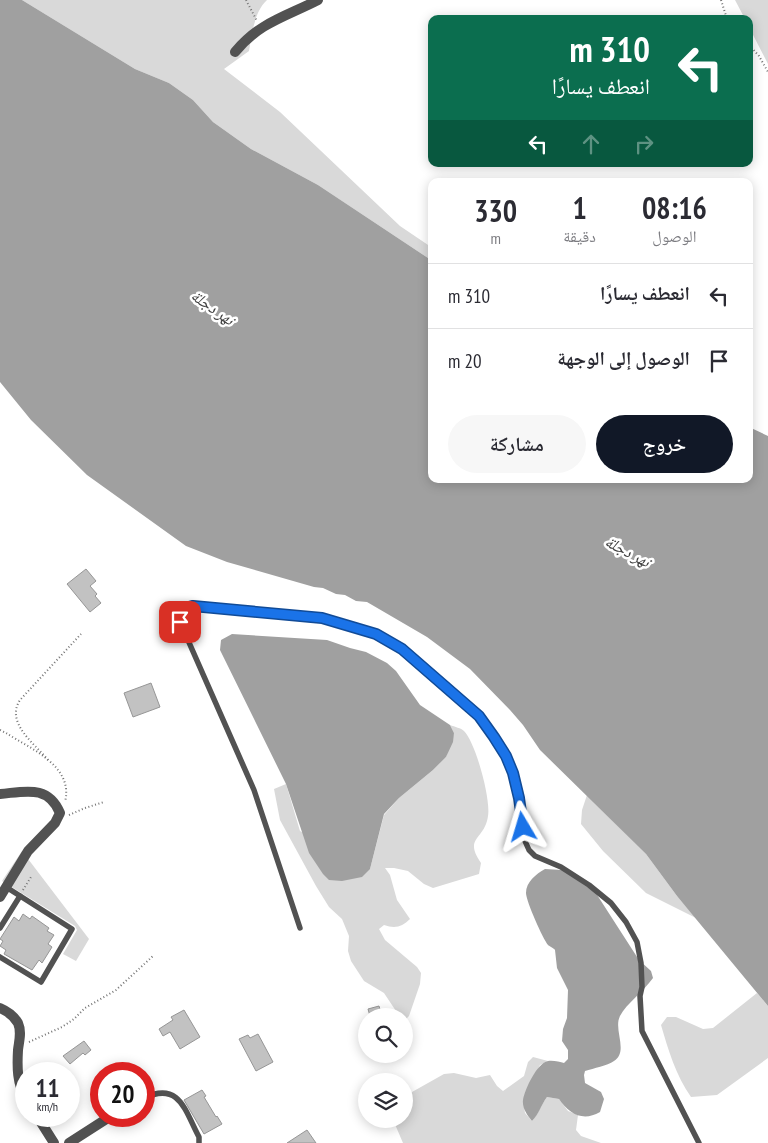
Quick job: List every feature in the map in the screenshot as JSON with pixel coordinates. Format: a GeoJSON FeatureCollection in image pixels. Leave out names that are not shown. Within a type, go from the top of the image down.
{"type":"FeatureCollection","features":[{"type":"Feature","properties":{"kind":"street"},"geometry":{"type":"LineString","coordinates":[[234,52],[260,28],[318,0]]}},
{"type":"Feature","properties":{"kind":"street"},"geometry":{"type":"LineString","coordinates":[[0,794],[20,790],[35,791],[53,802],[64,815],[28,851],[0,897]]}},
{"type":"Feature","properties":{"kind":"street"},"geometry":{"type":"LineString","coordinates":[[0,1008],[14,1017],[18,1024],[20,1034],[17,1062]]}},
{"type":"Feature","properties":{"kind":"street"},"geometry":{"type":"LineString","coordinates":[[44,1127],[54,1143]]}},
{"type":"Feature","properties":{"kind":"street"},"geometry":{"type":"LineString","coordinates":[[69,1143],[94,1127]]}},
{"type":"Feature","properties":{"kind":"lane"},"geometry":{"type":"LineString","coordinates":[[300,928],[254,790],[180,622],[179,614],[186,608],[193,606],[322,618],[376,634],[402,649],[479,716],[506,756],[513,773],[519,798],[525,841],[529,850],[535,856],[561,867],[589,885],[611,903],[626,922],[637,942],[641,963],[642,1031],[699,1143]]}},
{"type":"Feature","properties":{"kind":"lane"},"geometry":{"type":"LineString","coordinates":[[0,957],[40,982],[72,930],[6,887]]}},
{"type":"Feature","properties":{"kind":"lane"},"geometry":{"type":"LineString","coordinates":[[1,924],[20,896]]}},
{"type":"Feature","properties":{"kind":"lane"},"geometry":{"type":"LineString","coordinates":[[155,1093],[162,1092],[179,1099],[198,1137],[199,1143]]}},
{"type":"Feature","properties":{"kind":"path"},"geometry":{"type":"LineString","coordinates":[[246,0],[260,28]]}},
{"type":"Feature","properties":{"kind":"path"},"geometry":{"type":"LineString","coordinates":[[721,0],[726,15]]}},
{"type":"Feature","properties":{"kind":"path"},"geometry":{"type":"LineString","coordinates":[[753,49],[768,72]]}},
{"type":"Feature","properties":{"kind":"path"},"geometry":{"type":"LineString","coordinates":[[81,634],[20,700],[16,708],[15,718],[19,726],[60,772],[67,784],[64,815],[104,802]]}},
{"type":"Feature","properties":{"kind":"path"},"geometry":{"type":"LineString","coordinates":[[0,730],[48,760]]}},
{"type":"Feature","properties":{"kind":"path"},"geometry":{"type":"LineString","coordinates":[[20,896],[31,877]]}},
{"type":"Feature","properties":{"kind":"path"},"geometry":{"type":"LineString","coordinates":[[18,1048],[68,1023],[85,1008],[116,990],[153,956]]}},
{"type":"Feature","properties":{"kind":"shaded area"},"geometry":{"type":"Polygon","coordinates":[[[22,0],[267,0],[256,17],[249,51],[224,69],[280,112],[400,226],[428,245],[428,258],[318,185],[251,149],[213,122],[193,100],[169,83],[135,69],[22,0]]]}},
{"type":"Feature","properties":{"kind":"shaded area"},"geometry":{"type":"Polygon","coordinates":[[[735,0],[768,0],[768,64],[753,35],[753,15],[743,15],[735,0]]]}},
{"type":"Feature","properties":{"kind":"shaded area"},"geometry":{"type":"Polygon","coordinates":[[[450,725],[460,728],[469,737],[478,759],[485,785],[488,816],[474,848],[481,863],[479,874],[433,888],[424,884],[408,871],[385,868],[390,875],[397,900],[410,919],[398,926],[384,925],[379,929],[385,940],[417,967],[421,973],[420,984],[412,1008],[394,1008],[384,993],[364,981],[351,961],[348,951],[349,936],[342,919],[329,907],[280,820],[274,789],[286,784],[300,831],[370,869],[384,815],[399,798],[446,757],[454,733],[450,725]]]}},
{"type":"Feature","properties":{"kind":"shaded area"},"geometry":{"type":"Polygon","coordinates":[[[587,795],[646,854],[696,918],[646,893],[603,851],[581,824],[582,810],[587,795]]]}},
{"type":"Feature","properties":{"kind":"shaded area"},"geometry":{"type":"Polygon","coordinates":[[[22,851],[89,939],[76,961],[63,954],[77,930],[75,926],[2,881],[22,851]]]}},
{"type":"Feature","properties":{"kind":"shaded area"},"geometry":{"type":"Polygon","coordinates":[[[757,993],[768,1006],[768,1058],[717,1095],[691,1097],[677,1071],[661,1025],[667,1017],[676,1017],[703,1029],[713,1028],[757,993]]]}},
{"type":"Feature","properties":{"kind":"shaded area"},"geometry":{"type":"Polygon","coordinates":[[[533,1057],[548,1061],[540,1065],[523,1101],[525,1113],[532,1121],[547,1097],[559,1099],[568,1111],[578,1115],[576,1130],[581,1136],[601,1143],[403,1143],[397,1128],[413,1128],[413,1091],[444,1074],[454,1073],[476,1078],[490,1075],[497,1086],[503,1091],[524,1076],[528,1062],[533,1057]]]}},
{"type":"Feature","properties":{"kind":"water","name":"نهر دجلة"},"geometry":{"type":"Polygon","coordinates":[[[0,0],[22,0],[135,69],[169,83],[193,100],[213,122],[251,149],[318,185],[428,258],[428,483],[753,483],[753,429],[768,436],[768,1006],[677,896],[646,854],[540,750],[523,725],[470,669],[427,637],[367,602],[356,601],[345,595],[336,594],[323,588],[227,562],[186,546],[87,475],[31,420],[0,382],[0,0]]]}},
{"type":"Feature","properties":{"kind":"water"},"geometry":{"type":"Polygon","coordinates":[[[232,634],[327,640],[366,652],[387,663],[396,671],[420,705],[450,725],[454,733],[453,742],[446,757],[399,798],[384,814],[370,869],[362,877],[342,881],[329,880],[309,853],[286,784],[220,650],[221,640],[232,634]]]}},
{"type":"Feature","properties":{"kind":"water"},"geometry":{"type":"Polygon","coordinates":[[[545,869],[562,870],[592,887],[639,960],[651,971],[653,978],[620,1016],[618,1028],[621,1046],[618,1057],[608,1064],[585,1071],[585,1083],[601,1092],[604,1099],[600,1112],[588,1116],[577,1115],[567,1109],[559,1099],[547,1097],[532,1121],[525,1111],[523,1100],[532,1077],[540,1066],[548,1061],[564,1063],[568,1059],[568,1050],[562,1041],[563,1029],[567,1018],[568,990],[557,968],[555,950],[548,945],[542,935],[526,893],[530,882],[545,869]]]}},
{"type":"Feature","properties":{"kind":"building"},"geometry":{"type":"Polygon","coordinates":[[[86,569],[96,581],[90,586],[97,594],[95,596],[101,603],[90,612],[67,584],[86,569]]]}},
{"type":"Feature","properties":{"kind":"building"},"geometry":{"type":"Polygon","coordinates":[[[151,683],[160,707],[133,717],[124,693],[151,683]]]}},
{"type":"Feature","properties":{"kind":"building"},"geometry":{"type":"Polygon","coordinates":[[[23,914],[30,919],[32,916],[49,928],[47,931],[54,935],[48,944],[52,947],[42,963],[39,960],[32,970],[4,954],[6,950],[0,946],[3,941],[0,939],[14,917],[19,921],[23,914]]]}},
{"type":"Feature","properties":{"kind":"building"},"geometry":{"type":"Polygon","coordinates":[[[184,1010],[200,1037],[180,1049],[170,1032],[163,1036],[159,1029],[173,1020],[171,1017],[184,1010]]]}},
{"type":"Feature","properties":{"kind":"building"},"geometry":{"type":"Polygon","coordinates":[[[258,1034],[273,1062],[256,1071],[239,1039],[248,1035],[250,1038],[258,1034]]]}},
{"type":"Feature","properties":{"kind":"building"},"geometry":{"type":"Polygon","coordinates":[[[84,1041],[91,1050],[85,1055],[83,1053],[72,1062],[68,1062],[63,1056],[84,1041]]]}},
{"type":"Feature","properties":{"kind":"building"},"geometry":{"type":"Polygon","coordinates":[[[202,1090],[206,1096],[204,1097],[222,1124],[204,1134],[184,1100],[202,1090]]]}},
{"type":"Feature","properties":{"kind":"building"},"geometry":{"type":"Polygon","coordinates":[[[307,1130],[316,1143],[287,1143],[307,1130]]]}},
{"type":"Feature","properties":{"kind":"route"},"geometry":{"type":"LineString","coordinates":[[180,622],[179,614],[182,610],[193,606],[322,618],[386,638],[402,649],[479,716],[506,756],[513,773],[523,827]]}}]}
